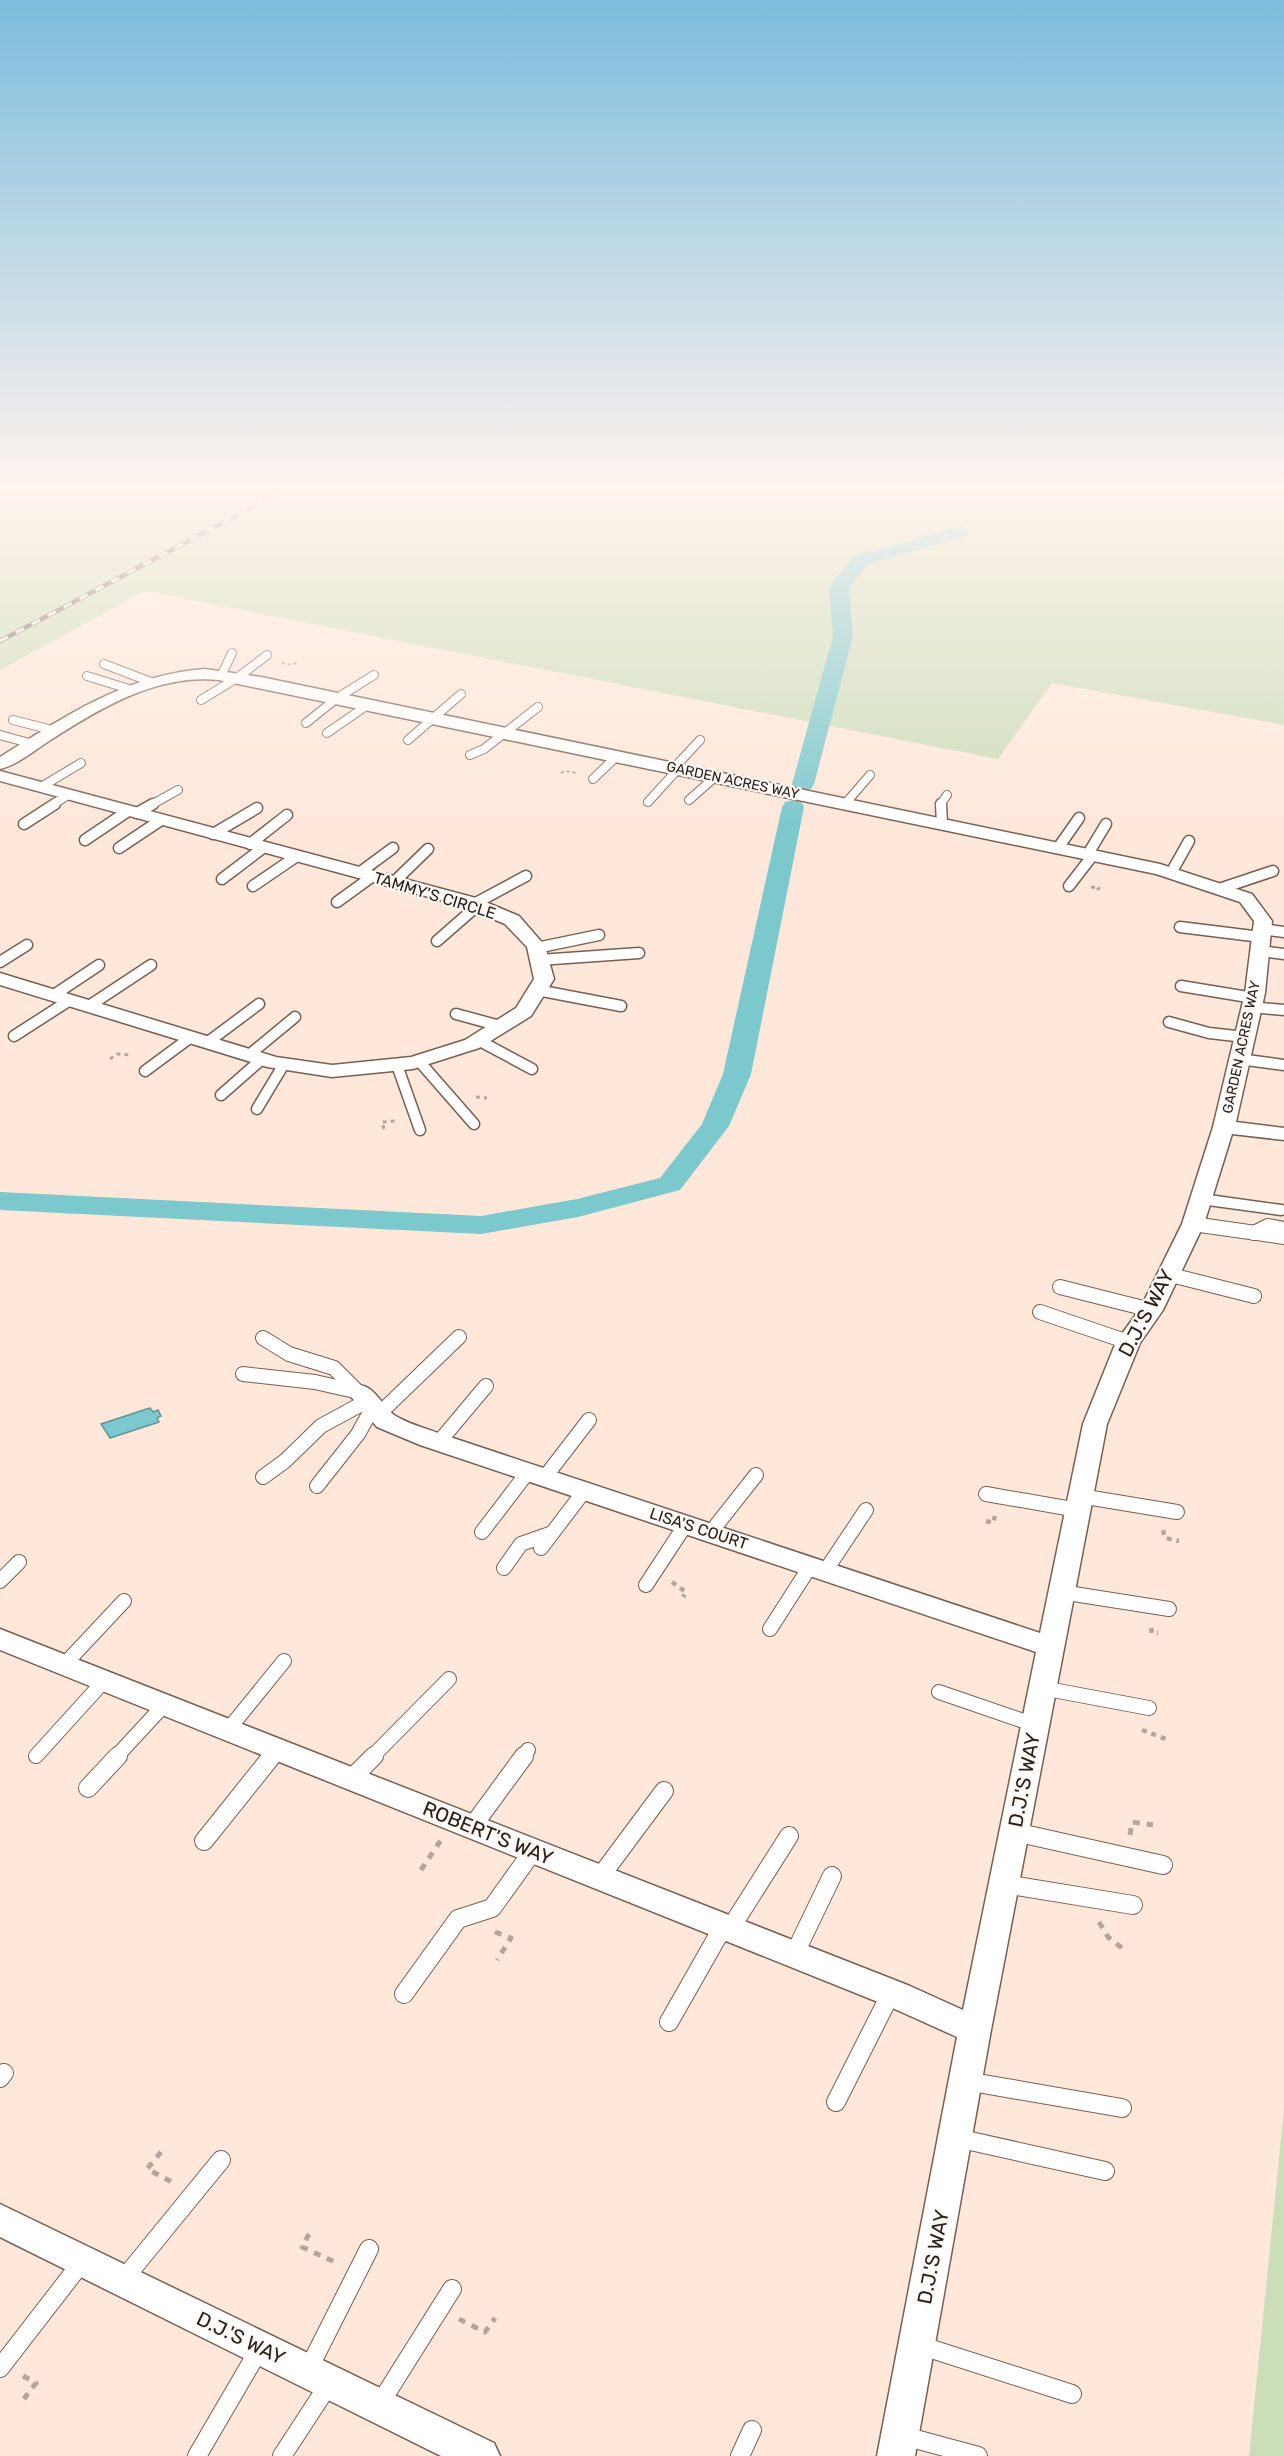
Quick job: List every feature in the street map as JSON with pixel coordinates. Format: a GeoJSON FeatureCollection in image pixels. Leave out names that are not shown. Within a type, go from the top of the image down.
{"type":"FeatureCollection","features":[{"type":"Feature","properties":{"kind":"street","name":"GARDEN ACRES WAY"},"geometry":{"type":"LineString","coordinates":[[0,764],[129,689],[171,677],[206,674],[369,704],[1058,848],[1171,873],[1222,888],[1246,898],[1263,921],[1253,1002],[1224,1127]]}},
{"type":"Feature","properties":{"kind":"street","name":"TAMMY'S CIRCLE"},"geometry":{"type":"LineString","coordinates":[[0,776],[475,905],[512,920],[538,954]]}},
{"type":"Feature","properties":{"kind":"street"},"geometry":{"type":"LineString","coordinates":[[0,979],[255,1057],[332,1071],[419,1062],[478,1040],[524,1012],[544,979],[538,954]]}},
{"type":"Feature","properties":{"kind":"street"},"geometry":{"type":"LineString","coordinates":[[1224,1127],[1284,1134]]}},
{"type":"Feature","properties":{"kind":"street","name":"D.J.'S WAY"},"geometry":{"type":"LineString","coordinates":[[898,2445],[975,2030],[1095,1424],[1128,1342],[1151,1310],[1197,1211],[1224,1127]]}},
{"type":"Feature","properties":{"kind":"street","name":"LISA'S COURT"},"geometry":{"type":"LineString","coordinates":[[370,1403],[386,1421],[439,1442],[1050,1647]]}},
{"type":"Feature","properties":{"kind":"street","name":"ROBERT'S WAY"},"geometry":{"type":"LineString","coordinates":[[0,1640],[891,1993],[975,2030]]}},
{"type":"Feature","properties":{"kind":"street","name":"D.J.'S WAY"},"geometry":{"type":"LineString","coordinates":[[0,2220],[482,2456]]}},
{"type":"Feature","properties":{"kind":"lane"},"geometry":{"type":"LineString","coordinates":[[229,677],[232,653]]}},
{"type":"Feature","properties":{"kind":"lane"},"geometry":{"type":"LineString","coordinates":[[201,700],[229,677],[267,655]]}},
{"type":"Feature","properties":{"kind":"lane"},"geometry":{"type":"LineString","coordinates":[[104,664],[151,682]]}},
{"type":"Feature","properties":{"kind":"lane"},"geometry":{"type":"LineString","coordinates":[[306,723],[337,698],[374,675]]}},
{"type":"Feature","properties":{"kind":"lane"},"geometry":{"type":"LineString","coordinates":[[87,676],[129,689]]}},
{"type":"Feature","properties":{"kind":"lane"},"geometry":{"type":"LineString","coordinates":[[408,740],[461,694]]}},
{"type":"Feature","properties":{"kind":"lane"},"geometry":{"type":"LineString","coordinates":[[327,733],[369,704]]}},
{"type":"Feature","properties":{"kind":"lane"},"geometry":{"type":"LineString","coordinates":[[470,755],[484,749],[538,707]]}},
{"type":"Feature","properties":{"kind":"lane"},"geometry":{"type":"LineString","coordinates":[[13,720],[56,731]]}},
{"type":"Feature","properties":{"kind":"lane"},"geometry":{"type":"LineString","coordinates":[[0,735],[33,744]]}},
{"type":"Feature","properties":{"kind":"lane"},"geometry":{"type":"LineString","coordinates":[[648,802],[700,740]]}},
{"type":"Feature","properties":{"kind":"lane"},"geometry":{"type":"LineString","coordinates":[[593,779],[616,756]]}},
{"type":"Feature","properties":{"kind":"lane"},"geometry":{"type":"LineString","coordinates":[[41,787],[81,762]]}},
{"type":"Feature","properties":{"kind":"lane"},"geometry":{"type":"LineString","coordinates":[[845,804],[870,775]]}},
{"type":"Feature","properties":{"kind":"lane"},"geometry":{"type":"LineString","coordinates":[[688,800],[715,777]]}},
{"type":"Feature","properties":{"kind":"lane"},"geometry":{"type":"LineString","coordinates":[[85,840],[132,812],[178,790]]}},
{"type":"Feature","properties":{"kind":"lane"},"geometry":{"type":"LineString","coordinates":[[24,824],[68,795]]}},
{"type":"Feature","properties":{"kind":"lane"},"geometry":{"type":"LineString","coordinates":[[942,824],[940,806],[947,795]]}},
{"type":"Feature","properties":{"kind":"lane"},"geometry":{"type":"LineString","coordinates":[[213,834],[257,808]]}},
{"type":"Feature","properties":{"kind":"lane"},"geometry":{"type":"LineString","coordinates":[[222,879],[287,815]]}},
{"type":"Feature","properties":{"kind":"lane"},"geometry":{"type":"LineString","coordinates":[[1058,848],[1079,818]]}},
{"type":"Feature","properties":{"kind":"lane"},"geometry":{"type":"LineString","coordinates":[[119,848],[161,820]]}},
{"type":"Feature","properties":{"kind":"lane"},"geometry":{"type":"LineString","coordinates":[[1069,886],[1090,855],[1106,824]]}},
{"type":"Feature","properties":{"kind":"lane"},"geometry":{"type":"LineString","coordinates":[[1171,873],[1189,841]]}},
{"type":"Feature","properties":{"kind":"lane"},"geometry":{"type":"LineString","coordinates":[[337,902],[393,848]]}},
{"type":"Feature","properties":{"kind":"lane"},"geometry":{"type":"LineString","coordinates":[[394,882],[428,849]]}},
{"type":"Feature","properties":{"kind":"lane"},"geometry":{"type":"LineString","coordinates":[[253,886],[297,856]]}},
{"type":"Feature","properties":{"kind":"lane"},"geometry":{"type":"LineString","coordinates":[[1222,888],[1273,871]]}},
{"type":"Feature","properties":{"kind":"lane"},"geometry":{"type":"LineString","coordinates":[[437,941],[475,905],[526,876]]}},
{"type":"Feature","properties":{"kind":"lane"},"geometry":{"type":"LineString","coordinates":[[1180,927],[1261,939],[1284,954]]}},
{"type":"Feature","properties":{"kind":"lane"},"geometry":{"type":"LineString","coordinates":[[1261,939],[1284,932]]}},
{"type":"Feature","properties":{"kind":"lane"},"geometry":{"type":"LineString","coordinates":[[538,954],[599,935]]}},
{"type":"Feature","properties":{"kind":"lane"},"geometry":{"type":"LineString","coordinates":[[0,962],[27,945]]}},
{"type":"Feature","properties":{"kind":"lane"},"geometry":{"type":"LineString","coordinates":[[538,954],[639,953]]}},
{"type":"Feature","properties":{"kind":"lane"},"geometry":{"type":"LineString","coordinates":[[14,1036],[62,998],[99,964]]}},
{"type":"Feature","properties":{"kind":"lane"},"geometry":{"type":"LineString","coordinates":[[89,1006],[151,965]]}},
{"type":"Feature","properties":{"kind":"lane"},"geometry":{"type":"LineString","coordinates":[[1181,986],[1284,1010]]}},
{"type":"Feature","properties":{"kind":"lane"},"geometry":{"type":"LineString","coordinates":[[537,990],[621,1006]]}},
{"type":"Feature","properties":{"kind":"lane"},"geometry":{"type":"LineString","coordinates":[[145,1071],[259,1004]]}},
{"type":"Feature","properties":{"kind":"lane"},"geometry":{"type":"LineString","coordinates":[[456,1014],[500,1026]]}},
{"type":"Feature","properties":{"kind":"lane"},"geometry":{"type":"LineString","coordinates":[[221,1095],[295,1017]]}},
{"type":"Feature","properties":{"kind":"lane"},"geometry":{"type":"LineString","coordinates":[[1170,1022],[1209,1033],[1245,1037]]}},
{"type":"Feature","properties":{"kind":"lane"},"geometry":{"type":"LineString","coordinates":[[478,1040],[531,1069]]}},
{"type":"Feature","properties":{"kind":"lane"},"geometry":{"type":"LineString","coordinates":[[1239,1059],[1284,1065]]}},
{"type":"Feature","properties":{"kind":"lane"},"geometry":{"type":"LineString","coordinates":[[419,1062],[474,1124]]}},
{"type":"Feature","properties":{"kind":"lane"},"geometry":{"type":"LineString","coordinates":[[257,1109],[284,1064]]}},
{"type":"Feature","properties":{"kind":"lane"},"geometry":{"type":"LineString","coordinates":[[397,1065],[420,1130]]}},
{"type":"Feature","properties":{"kind":"lane"},"geometry":{"type":"LineString","coordinates":[[1197,1211],[1281,1210]]}},
{"type":"Feature","properties":{"kind":"lane"},"geometry":{"type":"LineString","coordinates":[[1197,1211],[1254,1233],[1284,1237]]}},
{"type":"Feature","properties":{"kind":"lane"},"geometry":{"type":"LineString","coordinates":[[1254,1233],[1268,1226],[1284,1228]]}},
{"type":"Feature","properties":{"kind":"lane"},"geometry":{"type":"LineString","coordinates":[[1167,1274],[1254,1296]]}},
{"type":"Feature","properties":{"kind":"lane"},"geometry":{"type":"LineString","coordinates":[[1060,1287],[1151,1310]]}},
{"type":"Feature","properties":{"kind":"lane"},"geometry":{"type":"LineString","coordinates":[[1040,1312],[1128,1342]]}},
{"type":"Feature","properties":{"kind":"lane"},"geometry":{"type":"LineString","coordinates":[[263,1477],[291,1455],[321,1426],[370,1403],[459,1337]]}},
{"type":"Feature","properties":{"kind":"lane"},"geometry":{"type":"LineString","coordinates":[[263,1338],[289,1354],[334,1368],[370,1403]]}},
{"type":"Feature","properties":{"kind":"lane"},"geometry":{"type":"LineString","coordinates":[[243,1374],[315,1382],[370,1403]]}},
{"type":"Feature","properties":{"kind":"lane"},"geometry":{"type":"LineString","coordinates":[[439,1442],[486,1386]]}},
{"type":"Feature","properties":{"kind":"lane"},"geometry":{"type":"LineString","coordinates":[[317,1486],[358,1434],[370,1403]]}},
{"type":"Feature","properties":{"kind":"lane"},"geometry":{"type":"LineString","coordinates":[[482,1532],[589,1420]]}},
{"type":"Feature","properties":{"kind":"lane"},"geometry":{"type":"LineString","coordinates":[[711,1532],[756,1475]]}},
{"type":"Feature","properties":{"kind":"lane"},"geometry":{"type":"LineString","coordinates":[[542,1548],[585,1490]]}},
{"type":"Feature","properties":{"kind":"lane"},"geometry":{"type":"LineString","coordinates":[[986,1494],[1177,1512]]}},
{"type":"Feature","properties":{"kind":"lane"},"geometry":{"type":"LineString","coordinates":[[770,1629],[866,1510]]}},
{"type":"Feature","properties":{"kind":"lane"},"geometry":{"type":"LineString","coordinates":[[646,1585],[686,1524]]}},
{"type":"Feature","properties":{"kind":"lane"},"geometry":{"type":"LineString","coordinates":[[504,1568],[521,1544],[553,1533]]}},
{"type":"Feature","properties":{"kind":"lane"},"geometry":{"type":"LineString","coordinates":[[0,1581],[20,1562]]}},
{"type":"Feature","properties":{"kind":"lane"},"geometry":{"type":"LineString","coordinates":[[1061,1592],[1169,1610]]}},
{"type":"Feature","properties":{"kind":"lane"},"geometry":{"type":"LineString","coordinates":[[64,1665],[124,1601]]}},
{"type":"Feature","properties":{"kind":"lane"},"geometry":{"type":"LineString","coordinates":[[228,1730],[284,1661]]}},
{"type":"Feature","properties":{"kind":"lane"},"geometry":{"type":"LineString","coordinates":[[351,1779],[450,1679]]}},
{"type":"Feature","properties":{"kind":"lane"},"geometry":{"type":"LineString","coordinates":[[36,1756],[104,1681]]}},
{"type":"Feature","properties":{"kind":"lane"},"geometry":{"type":"LineString","coordinates":[[1042,1688],[1149,1708]]}},
{"type":"Feature","properties":{"kind":"lane"},"geometry":{"type":"LineString","coordinates":[[939,1692],[1035,1725]]}},
{"type":"Feature","properties":{"kind":"lane"},"geometry":{"type":"LineString","coordinates":[[88,1788],[164,1705]]}},
{"type":"Feature","properties":{"kind":"lane"},"geometry":{"type":"LineString","coordinates":[[204,1841],[277,1750]]}},
{"type":"Feature","properties":{"kind":"lane"},"geometry":{"type":"LineString","coordinates":[[463,1823],[528,1750]]}},
{"type":"Feature","properties":{"kind":"lane"},"geometry":{"type":"LineString","coordinates":[[600,1877],[664,1791]]}},
{"type":"Feature","properties":{"kind":"lane"},"geometry":{"type":"LineString","coordinates":[[1014,1832],[1163,1864]]}},
{"type":"Feature","properties":{"kind":"lane"},"geometry":{"type":"LineString","coordinates":[[669,2022],[727,1928],[789,1836]]}},
{"type":"Feature","properties":{"kind":"lane"},"geometry":{"type":"LineString","coordinates":[[404,1994],[458,1919],[492,1908],[533,1851]]}},
{"type":"Feature","properties":{"kind":"lane"},"geometry":{"type":"LineString","coordinates":[[794,1955],[832,1876]]}},
{"type":"Feature","properties":{"kind":"lane"},"geometry":{"type":"LineString","coordinates":[[1004,1883],[1133,1905]]}},
{"type":"Feature","properties":{"kind":"lane"},"geometry":{"type":"LineString","coordinates":[[836,2103],[891,1993]]}},
{"type":"Feature","properties":{"kind":"lane"},"geometry":{"type":"LineString","coordinates":[[966,2081],[1122,2108]]}},
{"type":"Feature","properties":{"kind":"lane"},"geometry":{"type":"LineString","coordinates":[[955,2137],[1105,2171]]}},
{"type":"Feature","properties":{"kind":"lane"},"geometry":{"type":"LineString","coordinates":[[123,2280],[221,2160]]}},
{"type":"Feature","properties":{"kind":"lane"},"geometry":{"type":"LineString","coordinates":[[282,2456],[319,2377],[357,2272],[369,2249]]}},
{"type":"Feature","properties":{"kind":"lane"},"geometry":{"type":"LineString","coordinates":[[0,2368],[83,2260]]}},
{"type":"Feature","properties":{"kind":"lane"},"geometry":{"type":"LineString","coordinates":[[378,2406],[452,2289]]}},
{"type":"Feature","properties":{"kind":"lane"},"geometry":{"type":"LineString","coordinates":[[917,2344],[1072,2394]]}},
{"type":"Feature","properties":{"kind":"lane"},"geometry":{"type":"LineString","coordinates":[[197,2456],[260,2348]]}},
{"type":"Feature","properties":{"kind":"lane"},"geometry":{"type":"LineString","coordinates":[[740,2456],[752,2430]]}},
{"type":"Feature","properties":{"kind":"lane"},"geometry":{"type":"LineString","coordinates":[[898,2445],[978,2456]]}},
{"type":"Feature","properties":{"kind":"path"},"geometry":{"type":"LineString","coordinates":[[421,1870],[463,1823]]}},
{"type":"Feature","properties":{"kind":"path"},"geometry":{"type":"LineString","coordinates":[[161,2152],[147,2169],[194,2192]]}},
{"type":"Feature","properties":{"kind":"path"},"geometry":{"type":"LineString","coordinates":[[309,2234],[303,2247],[357,2272]]}},
{"type":"Feature","properties":{"kind":"path"},"geometry":{"type":"LineString","coordinates":[[439,2309],[485,2332],[495,2318]]}},
{"type":"Feature","properties":{"kind":"green space"},"geometry":{"type":"Polygon","coordinates":[[[0,601],[127,601],[0,670],[0,601]]]}},
{"type":"Feature","properties":{"kind":"green space"},"geometry":{"type":"Polygon","coordinates":[[[194,601],[1284,601],[1284,725],[1052,683],[998,759],[194,601]]]}},
{"type":"Feature","properties":{"kind":"green space"},"geometry":{"type":"Polygon","coordinates":[[[1284,2109],[1284,2456],[1249,2456],[1284,2109]]]}},
{"type":"Feature","properties":{"kind":"water"},"geometry":{"type":"Polygon","coordinates":[[[150,1408],[153,1412],[158,1410],[161,1416],[157,1418],[159,1422],[110,1438],[101,1424],[150,1408]]]}},
{"type":"Feature","properties":{"kind":"waterway"},"geometry":{"type":"LineString","coordinates":[[803,784],[843,636],[840,601]]}},
{"type":"Feature","properties":{"kind":"waterway"},"geometry":{"type":"LineString","coordinates":[[0,1201],[481,1225],[578,1208],[670,1184],[715,1126],[737,1074],[793,807]]}},
{"type":"Feature","properties":{"kind":"railway"},"geometry":{"type":"LineString","coordinates":[[0,641],[76,601]]}}]}
